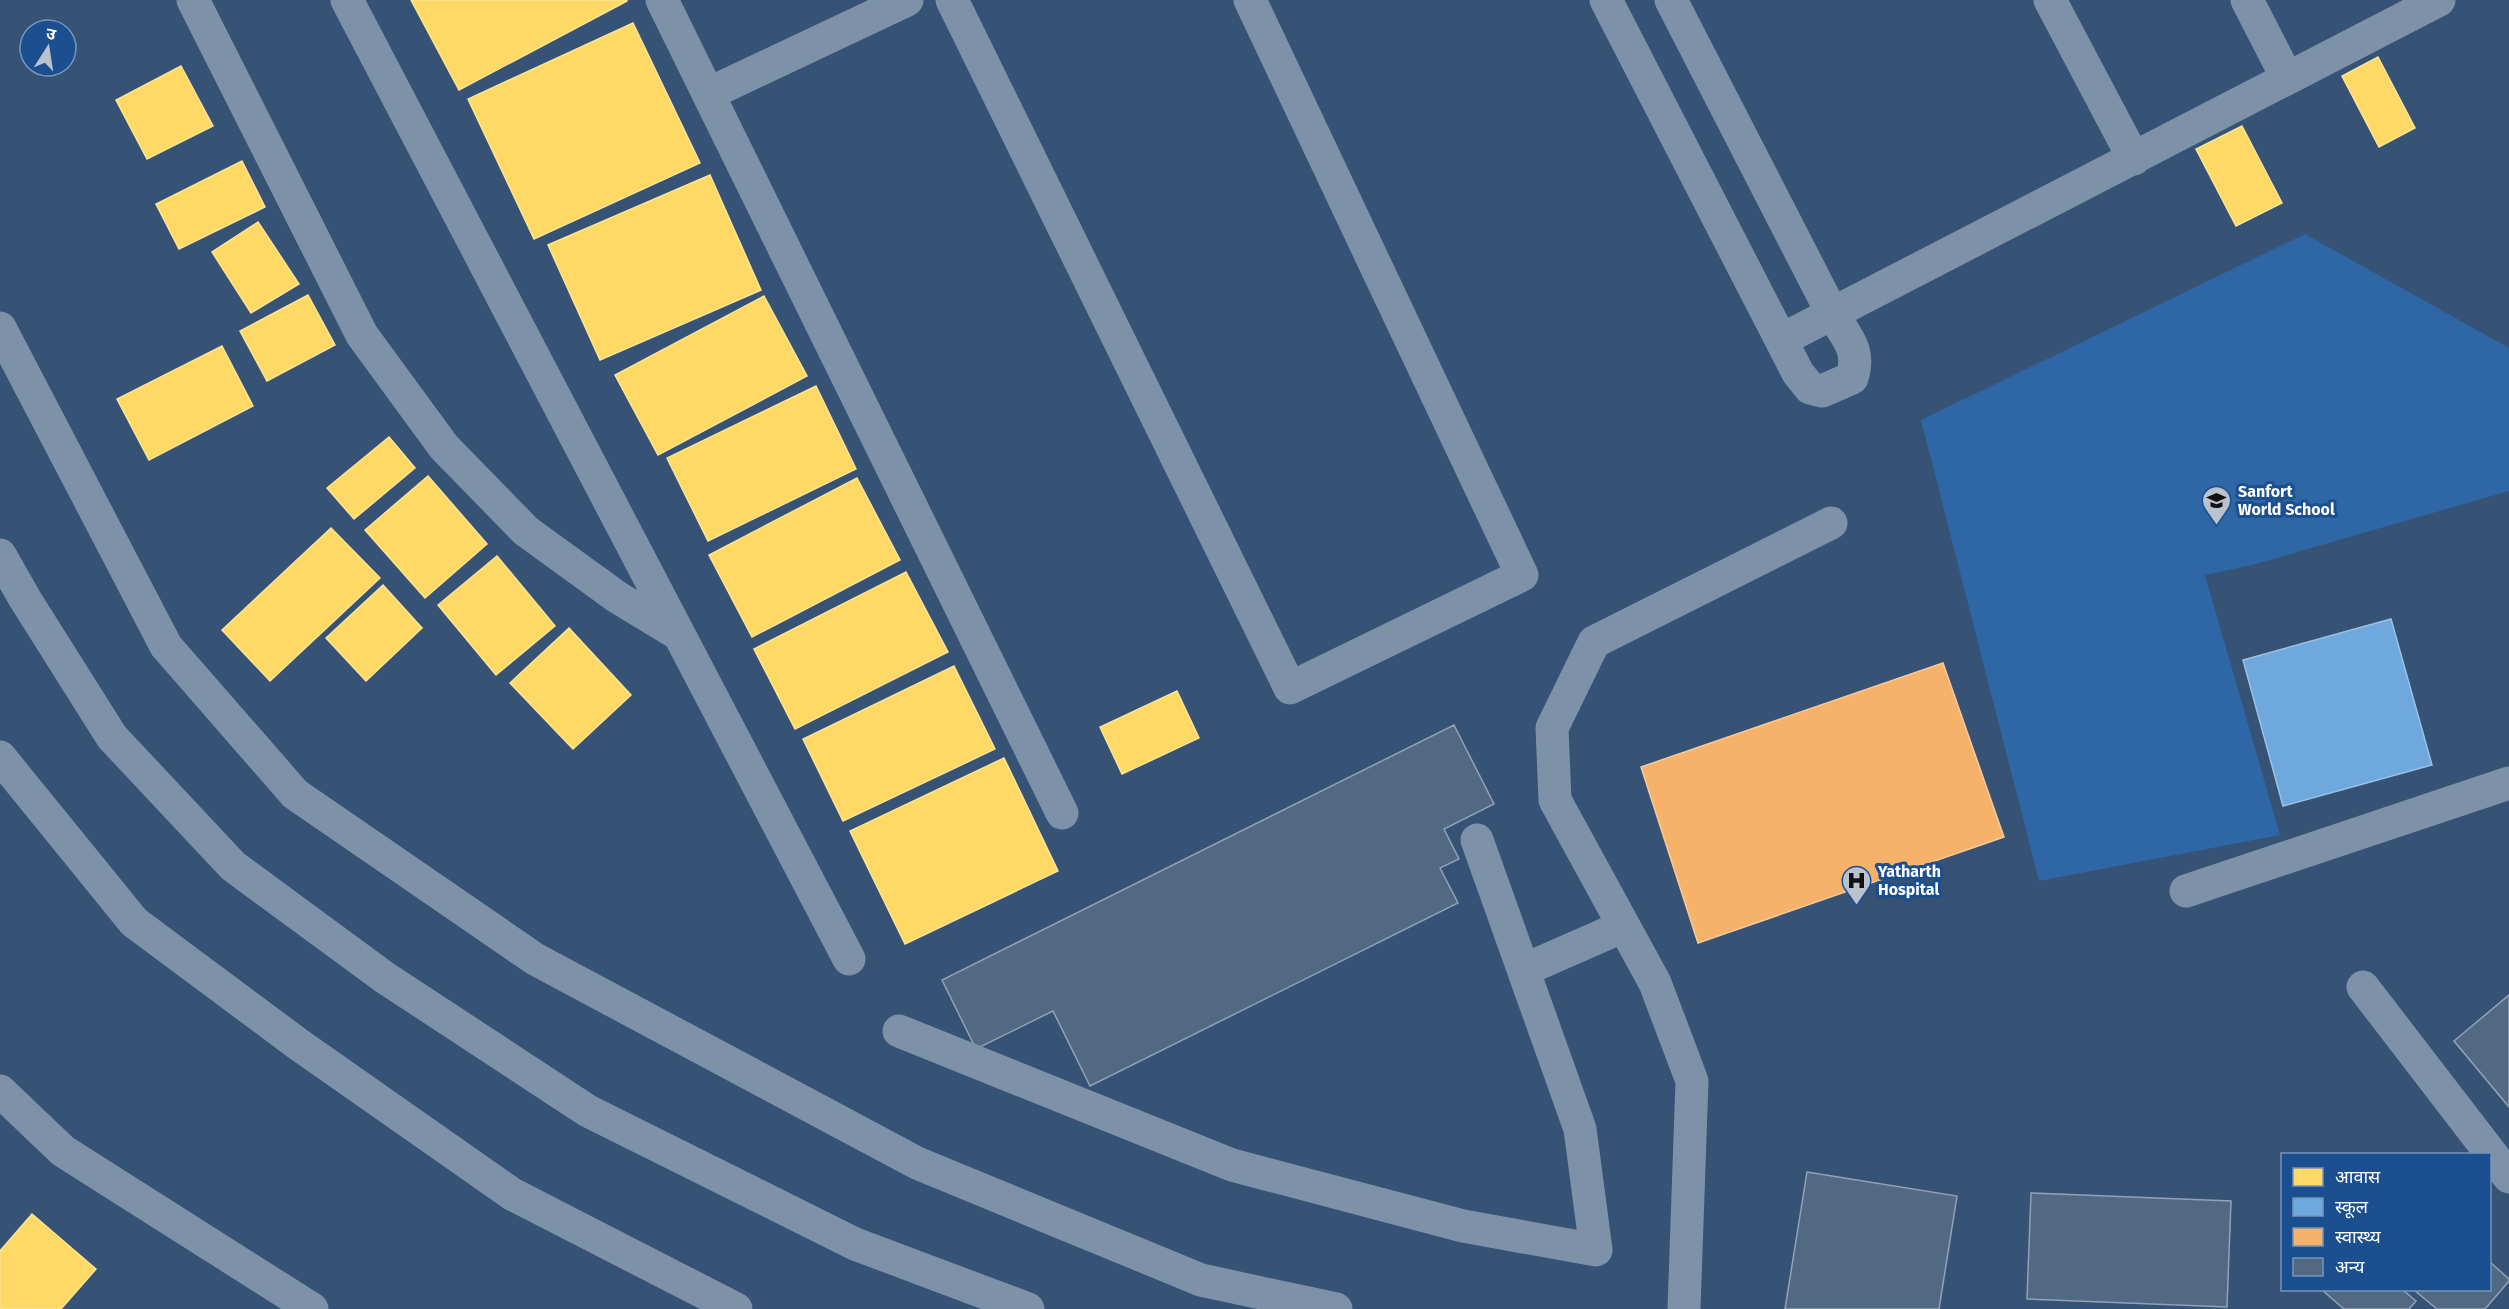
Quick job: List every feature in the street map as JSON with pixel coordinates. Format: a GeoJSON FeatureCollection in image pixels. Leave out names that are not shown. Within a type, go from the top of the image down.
{"type":"FeatureCollection","features":[{"type":"Feature","properties":{"kind":"street"},"geometry":{"type":"LineString","coordinates":[[193,0],[362,336],[444,447],[526,531],[617,597],[678,634]]}},
{"type":"Feature","properties":{"kind":"street"},"geometry":{"type":"LineString","coordinates":[[347,0],[849,959]]}},
{"type":"Feature","properties":{"kind":"street"},"geometry":{"type":"LineString","coordinates":[[662,0],[1062,813]]}},
{"type":"Feature","properties":{"kind":"street"},"geometry":{"type":"LineString","coordinates":[[708,94],[907,0]]}},
{"type":"Feature","properties":{"kind":"street"},"geometry":{"type":"LineString","coordinates":[[952,0],[1290,688],[1522,576],[1250,0]]}},
{"type":"Feature","properties":{"kind":"street"},"geometry":{"type":"LineString","coordinates":[[1606,0],[1798,373],[1810,388],[1822,391],[1852,378],[1857,363],[1854,349],[1833,315],[1671,0]]}},
{"type":"Feature","properties":{"kind":"street"},"geometry":{"type":"LineString","coordinates":[[2050,0],[2134,159]]}},
{"type":"Feature","properties":{"kind":"street"},"geometry":{"type":"LineString","coordinates":[[2247,0],[2287,78]]}},
{"type":"Feature","properties":{"kind":"street"},"geometry":{"type":"LineString","coordinates":[[1781,340],[2439,0]]}},
{"type":"Feature","properties":{"kind":"street"},"geometry":{"type":"LineString","coordinates":[[0,328],[166,646],[295,794],[535,959],[917,1163],[1201,1280],[1336,1309]]}},
{"type":"Feature","properties":{"kind":"street"},"geometry":{"type":"LineString","coordinates":[[1684,1309],[1692,1081],[1655,983],[1555,800],[1552,728],[1594,642],[1831,523]]}},
{"type":"Feature","properties":{"kind":"street"},"geometry":{"type":"LineString","coordinates":[[0,555],[25,599],[112,736],[233,866],[384,977],[588,1112],[855,1244],[988,1302],[1028,1309]]}},
{"type":"Feature","properties":{"kind":"street"},"geometry":{"type":"LineString","coordinates":[[0,757],[134,922],[298,1044],[512,1194],[736,1309]]}},
{"type":"Feature","properties":{"kind":"street"},"geometry":{"type":"LineString","coordinates":[[2186,891],[2509,783]]}},
{"type":"Feature","properties":{"kind":"street"},"geometry":{"type":"LineString","coordinates":[[899,1031],[1232,1165],[1462,1226],[1596,1250],[1580,1129],[1477,840]]}},
{"type":"Feature","properties":{"kind":"street"},"geometry":{"type":"LineString","coordinates":[[1524,970],[1624,926]]}},
{"type":"Feature","properties":{"kind":"street"},"geometry":{"type":"LineString","coordinates":[[2363,987],[2491,1153]]}},
{"type":"Feature","properties":{"kind":"street"},"geometry":{"type":"LineString","coordinates":[[0,1091],[63,1151],[312,1309]]}},
{"type":"Feature","properties":{"kind":"street"},"geometry":{"type":"LineString","coordinates":[[2491,1154],[2509,1177]]}},
{"type":"Feature","properties":{"kind":"shaded area"},"geometry":{"type":"Polygon","coordinates":[[[2305,234],[2509,348],[2509,491],[2252,565],[2205,575],[2280,835],[2039,881],[1921,420],[2305,234]]]}},
{"type":"Feature","properties":{"kind":"building: आवास"},"geometry":{"type":"Polygon","coordinates":[[[411,0],[626,0],[627,1],[459,90],[411,0]]]}},
{"type":"Feature","properties":{"kind":"building: आवास"},"geometry":{"type":"Polygon","coordinates":[[[633,23],[700,163],[534,239],[468,99],[633,23]]]}},
{"type":"Feature","properties":{"kind":"building: आवास"},"geometry":{"type":"Polygon","coordinates":[[[2378,57],[2415,128],[2379,147],[2342,76],[2378,57]]]}},
{"type":"Feature","properties":{"kind":"building: आवास"},"geometry":{"type":"Polygon","coordinates":[[[181,66],[213,126],[147,159],[116,100],[181,66]]]}},
{"type":"Feature","properties":{"kind":"building: आवास"},"geometry":{"type":"Polygon","coordinates":[[[2242,126],[2282,203],[2236,226],[2196,149],[2242,126]]]}},
{"type":"Feature","properties":{"kind":"building: आवास"},"geometry":{"type":"Polygon","coordinates":[[[242,161],[265,207],[179,249],[156,204],[242,161]]]}},
{"type":"Feature","properties":{"kind":"building: आवास"},"geometry":{"type":"Polygon","coordinates":[[[710,175],[761,290],[600,360],[548,245],[710,175]]]}},
{"type":"Feature","properties":{"kind":"building: आवास"},"geometry":{"type":"Polygon","coordinates":[[[258,222],[299,284],[251,313],[212,252],[258,222]]]}},
{"type":"Feature","properties":{"kind":"building: आवास"},"geometry":{"type":"Polygon","coordinates":[[[308,295],[335,345],[267,381],[240,331],[308,295]]]}},
{"type":"Feature","properties":{"kind":"building: आवास"},"geometry":{"type":"Polygon","coordinates":[[[764,296],[807,376],[658,455],[615,375],[764,296]]]}},
{"type":"Feature","properties":{"kind":"building: आवास"},"geometry":{"type":"Polygon","coordinates":[[[222,346],[253,406],[149,460],[117,399],[222,346]]]}},
{"type":"Feature","properties":{"kind":"building: आवास"},"geometry":{"type":"Polygon","coordinates":[[[816,386],[856,469],[708,541],[667,458],[816,386]]]}},
{"type":"Feature","properties":{"kind":"building: आवास"},"geometry":{"type":"Polygon","coordinates":[[[389,437],[415,468],[354,519],[327,488],[389,437]]]}},
{"type":"Feature","properties":{"kind":"building: आवास"},"geometry":{"type":"Polygon","coordinates":[[[428,476],[487,544],[425,598],[365,530],[428,476]]]}},
{"type":"Feature","properties":{"kind":"building: आवास"},"geometry":{"type":"Polygon","coordinates":[[[857,478],[900,560],[752,637],[709,555],[857,478]]]}},
{"type":"Feature","properties":{"kind":"building: आवास"},"geometry":{"type":"Polygon","coordinates":[[[331,528],[380,578],[270,681],[222,630],[331,528]]]}},
{"type":"Feature","properties":{"kind":"building: आवास"},"geometry":{"type":"Polygon","coordinates":[[[497,556],[555,626],[496,675],[438,605],[497,556]]]}},
{"type":"Feature","properties":{"kind":"building: आवास"},"geometry":{"type":"Polygon","coordinates":[[[906,572],[948,652],[795,729],[754,649],[906,572]]]}},
{"type":"Feature","properties":{"kind":"building: आवास"},"geometry":{"type":"Polygon","coordinates":[[[383,585],[422,628],[366,681],[326,638],[383,585]]]}},
{"type":"Feature","properties":{"kind":"building: आवास"},"geometry":{"type":"Polygon","coordinates":[[[569,628],[631,695],[573,749],[510,683],[569,628]]]}},
{"type":"Feature","properties":{"kind":"building: आवास"},"geometry":{"type":"Polygon","coordinates":[[[954,666],[995,749],[843,821],[803,739],[954,666]]]}},
{"type":"Feature","properties":{"kind":"building: आवास"},"geometry":{"type":"Polygon","coordinates":[[[1177,691],[1199,738],[1122,774],[1100,727],[1177,691]]]}},
{"type":"Feature","properties":{"kind":"building: आवास"},"geometry":{"type":"Polygon","coordinates":[[[1004,758],[1058,871],[905,944],[850,831],[1004,758]]]}},
{"type":"Feature","properties":{"kind":"building: आवास"},"geometry":{"type":"Polygon","coordinates":[[[32,1214],[96,1269],[61,1309],[0,1309],[0,1251],[32,1214]]]}},
{"type":"Feature","properties":{"kind":"building: स्कूल"},"geometry":{"type":"Polygon","coordinates":[[[2391,619],[2432,765],[2283,806],[2243,660],[2391,619]]]}},
{"type":"Feature","properties":{"kind":"building: स्वास्थ्य"},"geometry":{"type":"Polygon","coordinates":[[[1943,663],[2004,837],[1698,943],[1641,767],[1943,663]]]}},
{"type":"Feature","properties":{"kind":"building: अन्य"},"geometry":{"type":"Polygon","coordinates":[[[1454,725],[1494,804],[1444,829],[1459,859],[1440,868],[1458,903],[1090,1086],[1053,1011],[976,1049],[942,980],[1454,725]]]}},
{"type":"Feature","properties":{"kind":"building: अन्य"},"geometry":{"type":"Polygon","coordinates":[[[2509,995],[2509,1107],[2454,1041],[2509,995]]]}},
{"type":"Feature","properties":{"kind":"building: अन्य"},"geometry":{"type":"Polygon","coordinates":[[[1807,1172],[1957,1196],[1939,1309],[1785,1309],[1807,1172]]]}},
{"type":"Feature","properties":{"kind":"building: अन्य"},"geometry":{"type":"Polygon","coordinates":[[[2031,1193],[2231,1201],[2227,1307],[2027,1299],[2031,1193]]]}},
{"type":"Feature","properties":{"kind":"building: अन्य"},"geometry":{"type":"Polygon","coordinates":[[[2491,1263],[2509,1279],[2485,1309],[2437,1309],[2415,1291],[2491,1291],[2491,1263]]]}},
{"type":"Feature","properties":{"kind":"building: अन्य"},"geometry":{"type":"Polygon","coordinates":[[[2323,1291],[2404,1291],[2416,1301],[2409,1309],[2344,1309],[2323,1291]]]}},
{"type":"Feature","properties":{"kind":"place","name":"Sanfort World School"},"geometry":{"type":"Point","coordinates":[2217,526]}},
{"type":"Feature","properties":{"kind":"place","name":"Yatharth Hospital"},"geometry":{"type":"Point","coordinates":[1857,906]}}]}
